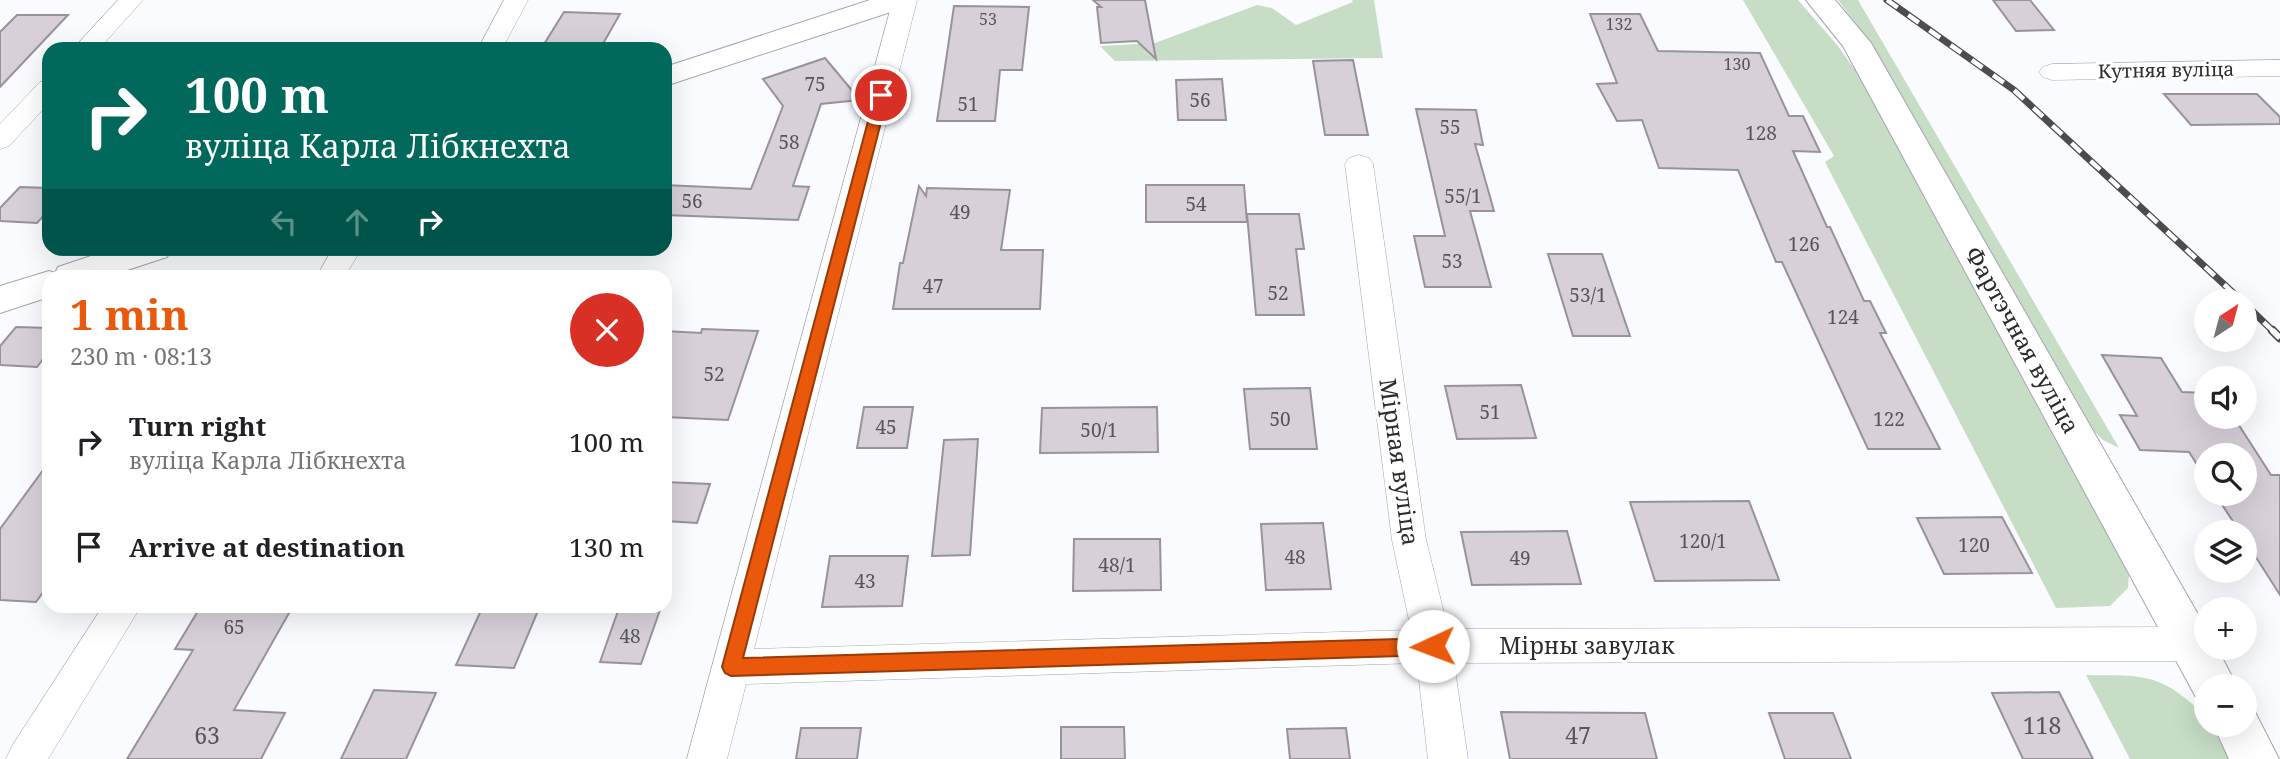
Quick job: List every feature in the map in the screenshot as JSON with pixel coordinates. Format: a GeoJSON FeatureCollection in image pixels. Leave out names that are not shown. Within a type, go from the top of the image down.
{"type":"FeatureCollection","features":[{"type":"Feature","properties":{"kind":"street"},"geometry":{"type":"LineString","coordinates":[[92,42],[131,0]]}},
{"type":"Feature","properties":{"kind":"street"},"geometry":{"type":"LineString","coordinates":[[494,42],[516,0]]}},
{"type":"Feature","properties":{"kind":"street"},"geometry":{"type":"LineString","coordinates":[[672,75],[899,0]]}},
{"type":"Feature","properties":{"kind":"street"},"geometry":{"type":"LineString","coordinates":[[707,759],[905,0]]}},
{"type":"Feature","properties":{"kind":"street","name":"Фартэчная вуліца"},"geometry":{"type":"LineString","coordinates":[[1819,0],[1856,43],[2207,674]]}},
{"type":"Feature","properties":{"kind":"street","name":"Кутняя вуліца"},"geometry":{"type":"LineString","coordinates":[[2052,72],[2280,68]]}},
{"type":"Feature","properties":{"kind":"street"},"geometry":{"type":"LineString","coordinates":[[0,140],[42,95]]}},
{"type":"Feature","properties":{"kind":"street","name":"Мірная вуліца"},"geometry":{"type":"LineString","coordinates":[[1359,164],[1409,540],[1433,646],[1448,759]]}},
{"type":"Feature","properties":{"kind":"street"},"geometry":{"type":"LineString","coordinates":[[89,270],[131,256]]}},
{"type":"Feature","properties":{"kind":"street"},"geometry":{"type":"LineString","coordinates":[[0,300],[42,286]]}},
{"type":"Feature","properties":{"kind":"street"},"geometry":{"type":"LineString","coordinates":[[26,759],[119,613]]}},
{"type":"Feature","properties":{"kind":"street","name":"Мірны завулак"},"geometry":{"type":"LineString","coordinates":[[731,667],[1433,646],[2190,644]]}},
{"type":"Feature","properties":{"kind":"street"},"geometry":{"type":"LineString","coordinates":[[2243,737],[2255,759]]}},
{"type":"Feature","properties":{"kind":"green space"},"geometry":{"type":"Polygon","coordinates":[[[1352,0],[1374,0],[1383,58],[1115,61],[1100,46],[1155,43],[1257,5],[1272,8],[1296,25],[1353,2],[1352,0]]]}},
{"type":"Feature","properties":{"kind":"green space"},"geometry":{"type":"Polygon","coordinates":[[[1743,0],[1798,0],[1838,46],[1863,81],[2124,559],[2129,573],[2128,588],[2110,606],[2056,608],[1825,162],[1834,156],[1743,0]]]}},
{"type":"Feature","properties":{"kind":"green space"},"geometry":{"type":"Polygon","coordinates":[[[1838,0],[1858,0],[2119,448],[2103,440],[2091,428],[1870,43],[1838,0]]]}},
{"type":"Feature","properties":{"kind":"green space"},"geometry":{"type":"Polygon","coordinates":[[[2086,675],[2142,677],[2166,685],[2194,706],[2194,737],[2218,737],[2231,759],[2130,759],[2086,675]]]}},
{"type":"Feature","properties":{"kind":"building"},"geometry":{"type":"Polygon","coordinates":[[[1093,0],[1145,0],[1156,59],[1137,41],[1101,43],[1097,7],[1101,7],[1093,0]]]}},
{"type":"Feature","properties":{"kind":"building"},"geometry":{"type":"Polygon","coordinates":[[[1993,0],[2030,0],[2054,30],[2016,31],[1993,0]]]}},
{"type":"Feature","properties":{"kind":"building"},"geometry":{"type":"Polygon","coordinates":[[[954,6],[1029,7],[1022,70],[1000,70],[995,121],[937,121],[954,6]]]}},
{"type":"Feature","properties":{"kind":"building"},"geometry":{"type":"Polygon","coordinates":[[[564,12],[620,14],[604,42],[545,42],[564,12]]]}},
{"type":"Feature","properties":{"kind":"building"},"geometry":{"type":"Polygon","coordinates":[[[1590,14],[1640,14],[1658,51],[1760,53],[1789,116],[1803,116],[1820,152],[1793,151],[1827,227],[1830,227],[1864,301],[1870,301],[1886,333],[1880,333],[1940,449],[1868,449],[1782,262],[1776,262],[1738,170],[1659,168],[1642,120],[1617,121],[1597,84],[1617,83],[1590,14]]]}},
{"type":"Feature","properties":{"kind":"building"},"geometry":{"type":"Polygon","coordinates":[[[17,15],[68,15],[0,87],[0,32],[17,15]]]}},
{"type":"Feature","properties":{"kind":"building"},"geometry":{"type":"Polygon","coordinates":[[[825,58],[860,100],[821,104],[793,186],[809,187],[798,220],[672,215],[672,185],[751,189],[783,106],[763,79],[825,58]]]}},
{"type":"Feature","properties":{"kind":"building"},"geometry":{"type":"Polygon","coordinates":[[[1353,60],[1368,135],[1325,135],[1313,61],[1353,60]]]}},
{"type":"Feature","properties":{"kind":"building"},"geometry":{"type":"Polygon","coordinates":[[[1222,79],[1226,120],[1178,120],[1176,80],[1222,79]]]}},
{"type":"Feature","properties":{"kind":"building"},"geometry":{"type":"Polygon","coordinates":[[[2164,94],[2257,94],[2280,117],[2280,124],[2191,125],[2164,94]]]}},
{"type":"Feature","properties":{"kind":"building"},"geometry":{"type":"Polygon","coordinates":[[[1416,109],[1476,110],[1483,145],[1475,144],[1494,211],[1470,211],[1491,287],[1425,287],[1414,236],[1445,236],[1416,109]]]}},
{"type":"Feature","properties":{"kind":"building"},"geometry":{"type":"Polygon","coordinates":[[[1146,185],[1244,185],[1247,222],[1146,222],[1146,185]]]}},
{"type":"Feature","properties":{"kind":"building"},"geometry":{"type":"Polygon","coordinates":[[[919,186],[926,196],[927,188],[1010,190],[1001,250],[1043,250],[1040,309],[893,309],[900,263],[903,263],[919,186]]]}},
{"type":"Feature","properties":{"kind":"building"},"geometry":{"type":"Polygon","coordinates":[[[20,187],[42,188],[42,218],[37,223],[0,221],[0,208],[20,187]]]}},
{"type":"Feature","properties":{"kind":"building"},"geometry":{"type":"Polygon","coordinates":[[[1247,214],[1299,214],[1304,249],[1296,249],[1304,315],[1256,315],[1247,214]]]}},
{"type":"Feature","properties":{"kind":"building"},"geometry":{"type":"Polygon","coordinates":[[[1548,254],[1602,254],[1630,336],[1573,336],[1548,254]]]}},
{"type":"Feature","properties":{"kind":"building"},"geometry":{"type":"Polygon","coordinates":[[[16,327],[42,328],[42,360],[37,367],[0,365],[0,346],[16,327]]]}},
{"type":"Feature","properties":{"kind":"building"},"geometry":{"type":"Polygon","coordinates":[[[702,329],[758,331],[728,420],[672,417],[672,331],[701,333],[702,329]]]}},
{"type":"Feature","properties":{"kind":"building"},"geometry":{"type":"Polygon","coordinates":[[[2102,355],[2161,358],[2182,392],[2194,392],[2194,429],[2241,429],[2250,443],[2194,443],[2194,460],[2189,452],[2140,450],[2120,415],[2137,416],[2102,355]]]}},
{"type":"Feature","properties":{"kind":"building"},"geometry":{"type":"Polygon","coordinates":[[[1521,385],[1536,438],[1457,439],[1445,386],[1521,385]]]}},
{"type":"Feature","properties":{"kind":"building"},"geometry":{"type":"Polygon","coordinates":[[[1310,388],[1317,449],[1250,449],[1244,389],[1310,388]]]}},
{"type":"Feature","properties":{"kind":"building"},"geometry":{"type":"Polygon","coordinates":[[[864,407],[913,407],[907,448],[857,448],[864,407]]]}},
{"type":"Feature","properties":{"kind":"building"},"geometry":{"type":"Polygon","coordinates":[[[1157,407],[1158,452],[1040,453],[1042,408],[1157,407]]]}},
{"type":"Feature","properties":{"kind":"building"},"geometry":{"type":"Polygon","coordinates":[[[978,439],[970,555],[932,556],[944,440],[978,439]]]}},
{"type":"Feature","properties":{"kind":"building"},"geometry":{"type":"Polygon","coordinates":[[[2257,453],[2271,475],[2280,475],[2280,595],[2257,559],[2257,520],[2232,520],[2223,506],[2257,506],[2257,453]]]}},
{"type":"Feature","properties":{"kind":"building"},"geometry":{"type":"Polygon","coordinates":[[[42,472],[42,594],[36,602],[0,600],[0,529],[42,472]]]}},
{"type":"Feature","properties":{"kind":"building"},"geometry":{"type":"Polygon","coordinates":[[[672,482],[710,484],[697,523],[672,521],[672,482]]]}},
{"type":"Feature","properties":{"kind":"building"},"geometry":{"type":"Polygon","coordinates":[[[1749,501],[1779,580],[1655,581],[1630,502],[1749,501]]]}},
{"type":"Feature","properties":{"kind":"building"},"geometry":{"type":"Polygon","coordinates":[[[2002,517],[2032,573],[1944,574],[1917,518],[2002,517]]]}},
{"type":"Feature","properties":{"kind":"building"},"geometry":{"type":"Polygon","coordinates":[[[1323,523],[1331,589],[1266,590],[1261,524],[1323,523]]]}},
{"type":"Feature","properties":{"kind":"building"},"geometry":{"type":"Polygon","coordinates":[[[1567,531],[1581,584],[1472,585],[1461,532],[1567,531]]]}},
{"type":"Feature","properties":{"kind":"building"},"geometry":{"type":"Polygon","coordinates":[[[1074,539],[1160,539],[1161,590],[1073,591],[1074,539]]]}},
{"type":"Feature","properties":{"kind":"building"},"geometry":{"type":"Polygon","coordinates":[[[830,556],[908,556],[902,606],[822,607],[830,556]]]}},
{"type":"Feature","properties":{"kind":"building"},"geometry":{"type":"Polygon","coordinates":[[[197,613],[289,613],[234,710],[285,713],[261,759],[127,759],[193,650],[175,649],[197,613]]]}},
{"type":"Feature","properties":{"kind":"building"},"geometry":{"type":"Polygon","coordinates":[[[480,613],[537,613],[514,668],[456,665],[480,613]]]}},
{"type":"Feature","properties":{"kind":"building"},"geometry":{"type":"Polygon","coordinates":[[[617,613],[659,613],[641,664],[600,662],[617,613]]]}},
{"type":"Feature","properties":{"kind":"building"},"geometry":{"type":"Polygon","coordinates":[[[374,690],[436,693],[406,759],[341,759],[374,690]]]}},
{"type":"Feature","properties":{"kind":"building"},"geometry":{"type":"Polygon","coordinates":[[[2059,692],[2093,759],[2023,759],[1992,693],[2059,692]]]}},
{"type":"Feature","properties":{"kind":"building"},"geometry":{"type":"Polygon","coordinates":[[[1501,712],[1645,713],[1657,759],[1510,759],[1501,712]]]}},
{"type":"Feature","properties":{"kind":"building"},"geometry":{"type":"Polygon","coordinates":[[[1769,713],[1833,713],[1851,759],[1785,759],[1769,713]]]}},
{"type":"Feature","properties":{"kind":"building"},"geometry":{"type":"Polygon","coordinates":[[[1061,727],[1124,727],[1125,759],[1061,759],[1061,727]]]}},
{"type":"Feature","properties":{"kind":"building"},"geometry":{"type":"Polygon","coordinates":[[[801,728],[861,728],[857,759],[796,759],[801,728]]]}},
{"type":"Feature","properties":{"kind":"building"},"geometry":{"type":"Polygon","coordinates":[[[1346,728],[1350,759],[1290,759],[1287,729],[1346,728]]]}},
{"type":"Feature","properties":{"kind":"railway"},"geometry":{"type":"LineString","coordinates":[[1887,0],[2014,90],[2229,289]]}},
{"type":"Feature","properties":{"kind":"railway"},"geometry":{"type":"LineString","coordinates":[[2258,317],[2274,332]]}},
{"type":"Feature","properties":{"kind":"railway"},"geometry":{"type":"LineString","coordinates":[[2274,332],[2280,338]]}},
{"type":"Feature","properties":{"kind":"route"},"geometry":{"type":"LineString","coordinates":[[881,95],[731,667],[1433,646]]}}]}
